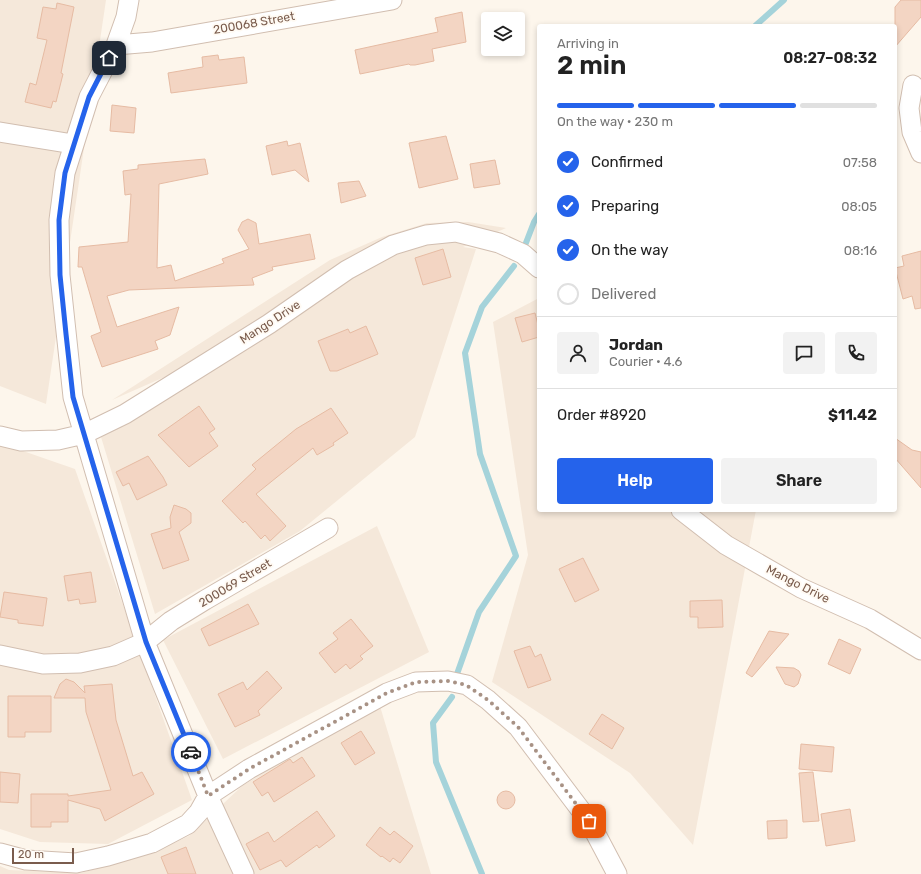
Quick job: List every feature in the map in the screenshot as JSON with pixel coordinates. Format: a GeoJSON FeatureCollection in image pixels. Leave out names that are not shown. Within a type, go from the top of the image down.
{"type":"FeatureCollection","features":[{"type":"Feature","properties":{"kind":"street"},"geometry":{"type":"LineString","coordinates":[[129,0],[126,17],[116,45],[89,97],[65,173],[59,220],[60,275],[73,397],[146,642],[208,796],[244,874]]}},
{"type":"Feature","properties":{"kind":"street","name":"200068 Street"},"geometry":{"type":"LineString","coordinates":[[116,45],[152,42],[392,0]]}},
{"type":"Feature","properties":{"kind":"street"},"geometry":{"type":"LineString","coordinates":[[913,85],[909,108],[912,132],[921,152]]}},
{"type":"Feature","properties":{"kind":"street"},"geometry":{"type":"LineString","coordinates":[[0,132],[73,144]]}},
{"type":"Feature","properties":{"kind":"street","name":"Mango Drive"},"geometry":{"type":"LineString","coordinates":[[0,436],[21,441],[51,440],[84,434],[125,414],[269,324],[347,270],[393,245],[426,235],[456,232],[499,242],[523,254],[537,266]]}},
{"type":"Feature","properties":{"kind":"street","name":"Mango Drive"},"geometry":{"type":"LineString","coordinates":[[684,512],[733,548],[801,588],[870,619],[921,650]]}},
{"type":"Feature","properties":{"kind":"street","name":"200069 Street"},"geometry":{"type":"LineString","coordinates":[[0,654],[43,664],[80,663],[113,656],[146,642],[171,621],[328,528]]}},
{"type":"Feature","properties":{"kind":"street"},"geometry":{"type":"LineString","coordinates":[[0,853],[26,860],[76,863],[108,856],[152,843],[188,824],[199,812],[208,796],[249,769],[387,693],[416,682],[448,681],[466,685],[488,700],[518,727],[589,821],[617,874]]}},
{"type":"Feature","properties":{"kind":"shaded area"},"geometry":{"type":"Polygon","coordinates":[[[0,0],[106,0],[46,404],[0,386],[0,0]]]}},
{"type":"Feature","properties":{"kind":"shaded area"},"geometry":{"type":"Polygon","coordinates":[[[468,222],[506,228],[463,247],[476,249],[415,437],[300,531],[155,614],[101,437],[120,427],[286,324],[112,400],[330,260],[382,237],[427,223],[468,222]]]}},
{"type":"Feature","properties":{"kind":"shaded area"},"geometry":{"type":"Polygon","coordinates":[[[537,299],[537,512],[756,512],[693,845],[630,773],[492,682],[528,555],[493,322],[537,299]]]}},
{"type":"Feature","properties":{"kind":"shaded area"},"geometry":{"type":"Polygon","coordinates":[[[0,443],[75,469],[192,800],[108,844],[40,842],[0,829],[0,443]]]}},
{"type":"Feature","properties":{"kind":"shaded area"},"geometry":{"type":"Polygon","coordinates":[[[377,526],[429,652],[223,759],[163,640],[377,526]]]}},
{"type":"Feature","properties":{"kind":"shaded area"},"geometry":{"type":"Polygon","coordinates":[[[379,703],[431,874],[0,874],[0,866],[9,870],[81,873],[150,854],[189,836],[242,786],[379,703]]]}},
{"type":"Feature","properties":{"kind":"building"},"geometry":{"type":"Polygon","coordinates":[[[901,0],[921,0],[921,17],[897,45],[897,24],[895,24],[895,7],[901,0]]]}},
{"type":"Feature","properties":{"kind":"building"},"geometry":{"type":"Polygon","coordinates":[[[57,3],[74,7],[61,73],[63,74],[56,102],[53,101],[51,108],[25,102],[30,83],[36,85],[47,40],[37,38],[43,7],[56,9],[57,3]]]}},
{"type":"Feature","properties":{"kind":"building"},"geometry":{"type":"Polygon","coordinates":[[[462,12],[466,42],[432,49],[434,61],[415,65],[409,64],[360,74],[355,50],[438,32],[435,18],[462,12]]]}},
{"type":"Feature","properties":{"kind":"building"},"geometry":{"type":"Polygon","coordinates":[[[218,55],[219,60],[244,57],[247,83],[171,93],[168,73],[203,67],[202,57],[218,55]]]}},
{"type":"Feature","properties":{"kind":"building"},"geometry":{"type":"Polygon","coordinates":[[[112,105],[136,108],[134,133],[110,131],[112,105]]]}},
{"type":"Feature","properties":{"kind":"building"},"geometry":{"type":"Polygon","coordinates":[[[446,136],[458,179],[419,188],[409,143],[446,136]]]}},
{"type":"Feature","properties":{"kind":"building"},"geometry":{"type":"Polygon","coordinates":[[[287,141],[288,146],[300,143],[309,182],[295,170],[272,175],[266,146],[287,141]]]}},
{"type":"Feature","properties":{"kind":"building"},"geometry":{"type":"Polygon","coordinates":[[[205,159],[208,174],[159,184],[157,268],[171,265],[175,281],[224,263],[222,259],[249,249],[238,230],[242,222],[248,219],[256,223],[259,244],[310,234],[315,259],[272,267],[273,270],[252,278],[254,285],[129,290],[107,296],[117,327],[179,307],[170,335],[155,341],[158,349],[102,367],[91,336],[101,332],[82,267],[78,267],[79,247],[128,242],[131,194],[125,195],[123,171],[138,169],[138,165],[205,159]]]}},
{"type":"Feature","properties":{"kind":"building"},"geometry":{"type":"Polygon","coordinates":[[[495,160],[500,184],[474,188],[470,164],[495,160]]]}},
{"type":"Feature","properties":{"kind":"building"},"geometry":{"type":"Polygon","coordinates":[[[359,181],[366,196],[341,203],[338,183],[359,181]]]}},
{"type":"Feature","properties":{"kind":"building"},"geometry":{"type":"Polygon","coordinates":[[[443,249],[451,277],[423,285],[415,258],[443,249]]]}},
{"type":"Feature","properties":{"kind":"building"},"geometry":{"type":"Polygon","coordinates":[[[921,251],[921,308],[915,309],[912,296],[903,299],[897,276],[897,268],[904,266],[902,256],[921,251]]]}},
{"type":"Feature","properties":{"kind":"building"},"geometry":{"type":"Polygon","coordinates":[[[535,313],[537,321],[537,338],[522,342],[515,318],[535,313]]]}},
{"type":"Feature","properties":{"kind":"building"},"geometry":{"type":"Polygon","coordinates":[[[366,326],[378,354],[337,371],[330,371],[318,341],[348,329],[350,333],[366,326]]]}},
{"type":"Feature","properties":{"kind":"building"},"geometry":{"type":"Polygon","coordinates":[[[199,406],[215,429],[209,433],[218,446],[189,467],[158,435],[199,406]]]}},
{"type":"Feature","properties":{"kind":"building"},"geometry":{"type":"Polygon","coordinates":[[[331,408],[348,433],[333,443],[334,445],[317,455],[313,448],[256,494],[286,526],[270,541],[265,535],[261,539],[245,521],[243,523],[222,501],[256,469],[252,465],[296,429],[331,408]]]}},
{"type":"Feature","properties":{"kind":"building"},"geometry":{"type":"Polygon","coordinates":[[[897,439],[912,450],[921,452],[921,488],[897,460],[897,439]]]}},
{"type":"Feature","properties":{"kind":"building"},"geometry":{"type":"Polygon","coordinates":[[[148,456],[167,485],[137,500],[129,483],[123,486],[116,472],[148,456]]]}},
{"type":"Feature","properties":{"kind":"building"},"geometry":{"type":"Polygon","coordinates":[[[174,505],[186,509],[191,513],[191,523],[179,532],[189,560],[163,569],[151,534],[171,528],[170,517],[174,505]]]}},
{"type":"Feature","properties":{"kind":"building"},"geometry":{"type":"Polygon","coordinates":[[[583,558],[599,590],[575,602],[559,569],[583,558]]]}},
{"type":"Feature","properties":{"kind":"building"},"geometry":{"type":"Polygon","coordinates":[[[91,572],[96,602],[80,604],[79,599],[68,601],[64,576],[91,572]]]}},
{"type":"Feature","properties":{"kind":"building"},"geometry":{"type":"Polygon","coordinates":[[[4,592],[47,598],[43,626],[18,623],[18,620],[0,617],[4,592]]]}},
{"type":"Feature","properties":{"kind":"building"},"geometry":{"type":"Polygon","coordinates":[[[722,600],[723,627],[698,628],[698,617],[690,617],[690,601],[722,600]]]}},
{"type":"Feature","properties":{"kind":"building"},"geometry":{"type":"Polygon","coordinates":[[[248,604],[259,624],[209,646],[201,629],[248,604]]]}},
{"type":"Feature","properties":{"kind":"building"},"geometry":{"type":"Polygon","coordinates":[[[351,619],[373,646],[360,656],[363,659],[350,669],[346,664],[335,673],[319,653],[338,639],[333,633],[351,619]]]}},
{"type":"Feature","properties":{"kind":"building"},"geometry":{"type":"Polygon","coordinates":[[[769,631],[789,634],[752,677],[746,673],[769,631]]]}},
{"type":"Feature","properties":{"kind":"building"},"geometry":{"type":"Polygon","coordinates":[[[839,639],[861,649],[850,674],[828,664],[839,639]]]}},
{"type":"Feature","properties":{"kind":"building"},"geometry":{"type":"Polygon","coordinates":[[[530,646],[535,657],[541,654],[551,680],[528,688],[514,651],[530,646]]]}},
{"type":"Feature","properties":{"kind":"building"},"geometry":{"type":"Polygon","coordinates":[[[776,667],[794,668],[799,671],[801,675],[798,684],[794,687],[785,684],[776,667]]]}},
{"type":"Feature","properties":{"kind":"building"},"geometry":{"type":"Polygon","coordinates":[[[267,671],[282,688],[258,711],[260,715],[235,727],[218,694],[243,682],[247,690],[267,671]]]}},
{"type":"Feature","properties":{"kind":"building"},"geometry":{"type":"Polygon","coordinates":[[[66,679],[74,682],[85,693],[84,686],[112,684],[116,720],[133,776],[142,772],[154,794],[105,821],[100,809],[68,800],[68,822],[51,822],[51,827],[31,827],[31,794],[68,794],[68,796],[111,790],[86,712],[85,698],[54,698],[60,684],[66,679]]]}},
{"type":"Feature","properties":{"kind":"building"},"geometry":{"type":"Polygon","coordinates":[[[8,696],[51,696],[51,732],[25,732],[25,737],[8,737],[8,696]]]}},
{"type":"Feature","properties":{"kind":"building"},"geometry":{"type":"Polygon","coordinates":[[[602,714],[624,728],[612,749],[589,734],[602,714]]]}},
{"type":"Feature","properties":{"kind":"building"},"geometry":{"type":"Polygon","coordinates":[[[361,731],[375,753],[355,765],[341,743],[361,731]]]}},
{"type":"Feature","properties":{"kind":"building"},"geometry":{"type":"Polygon","coordinates":[[[801,744],[834,747],[832,772],[799,769],[801,744]]]}},
{"type":"Feature","properties":{"kind":"building"},"geometry":{"type":"Polygon","coordinates":[[[302,757],[315,776],[274,802],[268,792],[262,796],[253,782],[290,759],[293,763],[302,757]]]}},
{"type":"Feature","properties":{"kind":"building"},"geometry":{"type":"Polygon","coordinates":[[[0,772],[20,774],[18,803],[0,802],[0,772]]]}},
{"type":"Feature","properties":{"kind":"building"},"geometry":{"type":"Polygon","coordinates":[[[813,772],[819,821],[803,822],[799,773],[813,772]]]}},
{"type":"Feature","properties":{"kind":"building"},"geometry":{"type":"Polygon","coordinates":[[[506,791],[512,794],[515,800],[512,806],[506,809],[500,806],[497,800],[500,794],[506,791]]]}},
{"type":"Feature","properties":{"kind":"building"},"geometry":{"type":"Polygon","coordinates":[[[850,809],[855,841],[826,846],[821,814],[850,809]]]}},
{"type":"Feature","properties":{"kind":"building"},"geometry":{"type":"Polygon","coordinates":[[[317,811],[335,836],[319,848],[317,845],[286,867],[281,860],[260,870],[246,844],[268,832],[274,842],[317,811]]]}},
{"type":"Feature","properties":{"kind":"building"},"geometry":{"type":"Polygon","coordinates":[[[787,820],[787,838],[768,839],[767,821],[787,820]]]}},
{"type":"Feature","properties":{"kind":"building"},"geometry":{"type":"Polygon","coordinates":[[[380,827],[390,835],[394,831],[413,846],[400,863],[393,858],[390,862],[366,845],[380,827]]]}},
{"type":"Feature","properties":{"kind":"building"},"geometry":{"type":"Polygon","coordinates":[[[186,847],[196,874],[168,874],[161,857],[186,847]]]}},
{"type":"Feature","properties":{"kind":"waterway"},"geometry":{"type":"LineString","coordinates":[[757,24],[784,0]]}},
{"type":"Feature","properties":{"kind":"waterway"},"geometry":{"type":"LineString","coordinates":[[524,248],[537,217]]}},
{"type":"Feature","properties":{"kind":"waterway"},"geometry":{"type":"LineString","coordinates":[[457,674],[479,612],[516,556],[480,454],[465,353],[482,307],[514,266]]}},
{"type":"Feature","properties":{"kind":"waterway"},"geometry":{"type":"LineString","coordinates":[[452,697],[433,723],[436,762],[482,874]]}},
{"type":"Feature","properties":{"kind":"way so far"},"geometry":{"type":"LineString","coordinates":[[191,752],[208,796],[249,769],[387,693],[416,682],[448,681],[466,685],[488,700],[518,727],[589,821]]}},
{"type":"Feature","properties":{"kind":"route"},"geometry":{"type":"LineString","coordinates":[[109,58],[89,97],[73,144],[65,173],[59,220],[60,275],[73,397],[146,642],[191,752]]}}]}
